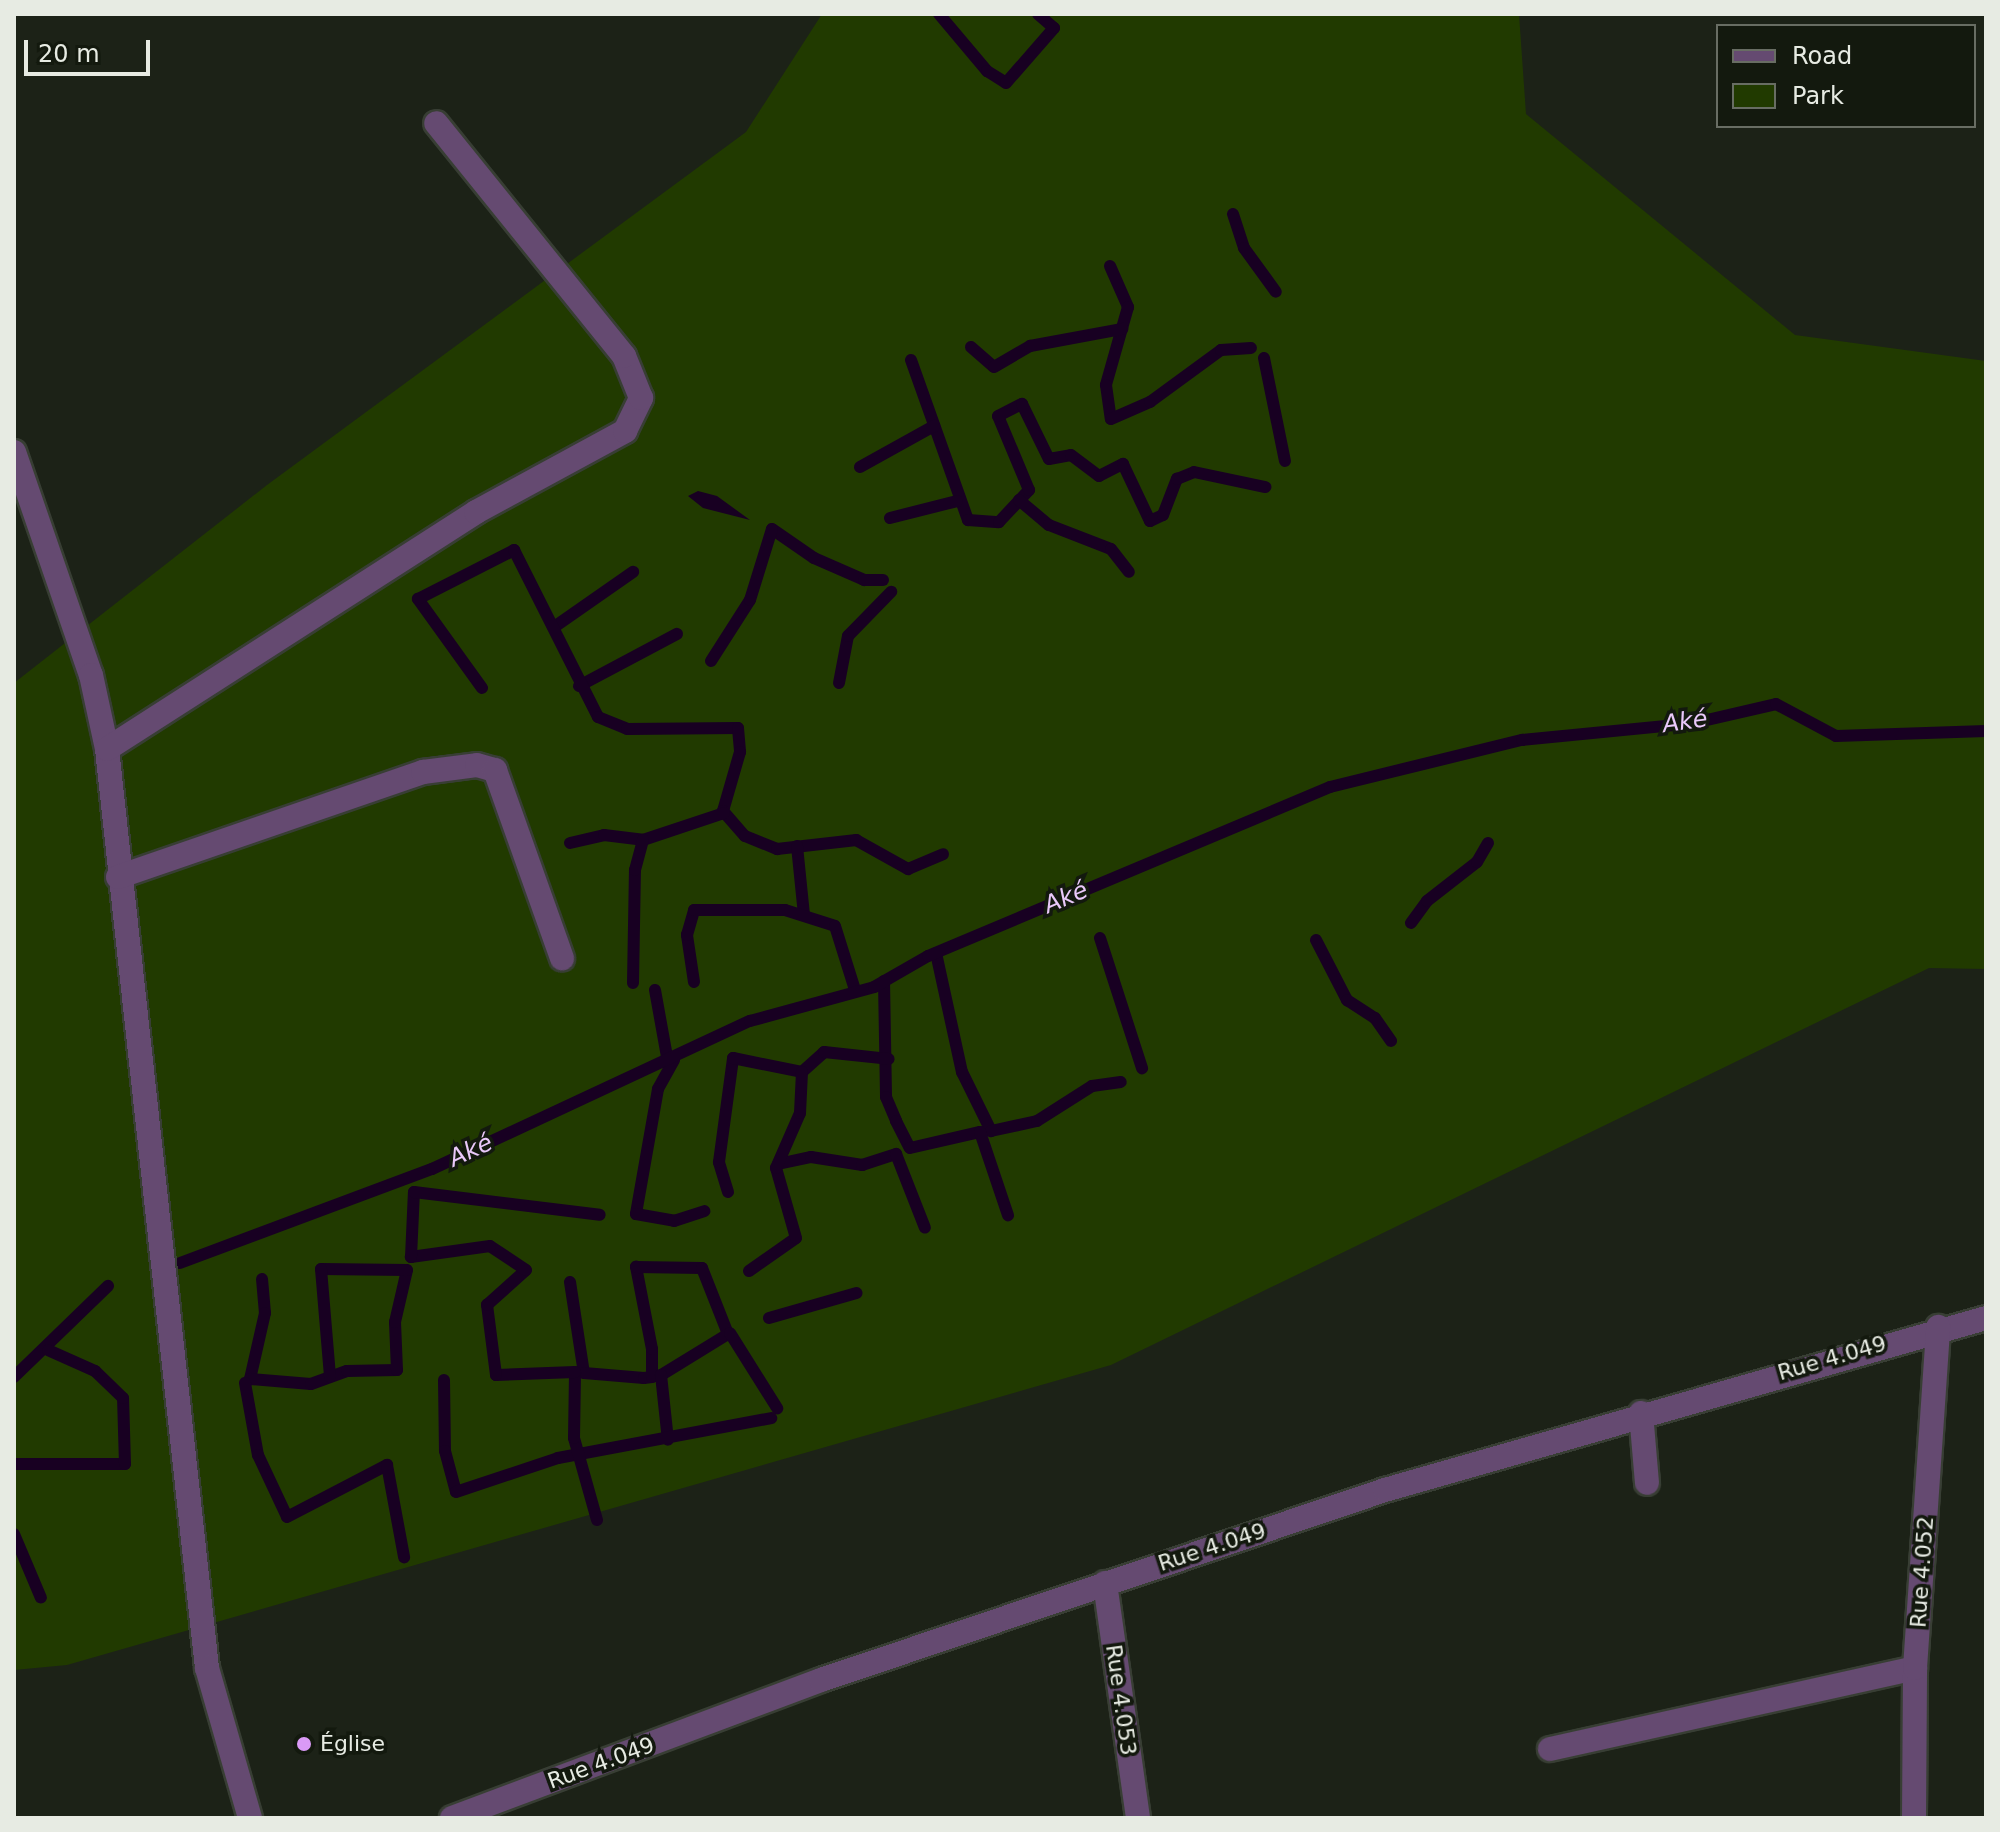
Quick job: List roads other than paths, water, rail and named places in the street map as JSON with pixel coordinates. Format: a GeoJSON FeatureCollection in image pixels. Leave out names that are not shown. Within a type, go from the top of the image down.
{"type":"FeatureCollection","features":[{"type":"Feature","properties":{"kind":"street"},"geometry":{"type":"LineString","coordinates":[[107,749],[427,541],[625,431],[641,398],[624,356],[436,123]]}},
{"type":"Feature","properties":{"kind":"street"},"geometry":{"type":"LineString","coordinates":[[14,452],[40,519],[107,749],[118,877],[207,1668],[250,1818]]}},
{"type":"Feature","properties":{"kind":"street"},"geometry":{"type":"LineString","coordinates":[[118,877],[423,772],[477,765],[495,770],[562,958]]}},
{"type":"Feature","properties":{"kind":"street","name":"Rue 4.049"},"geometry":{"type":"LineString","coordinates":[[452,1818],[1105,1583],[1641,1413],[1938,1327],[1986,1318]]}},
{"type":"Feature","properties":{"kind":"street","name":"Rue 4.052"},"geometry":{"type":"LineString","coordinates":[[1914,1818],[1915,1668],[1938,1327]]}},
{"type":"Feature","properties":{"kind":"street"},"geometry":{"type":"LineString","coordinates":[[1641,1413],[1647,1483]]}},
{"type":"Feature","properties":{"kind":"street","name":"Rue 4.053"},"geometry":{"type":"LineString","coordinates":[[1105,1583],[1138,1818]]}},
{"type":"Feature","properties":{"kind":"street"},"geometry":{"type":"LineString","coordinates":[[1550,1749],[1915,1668]]}},
{"type":"Feature","properties":{"kind":"waterway"},"geometry":{"type":"LineString","coordinates":[[939,14],[987,71],[1006,83],[1054,28],[1038,14]]}},
{"type":"Feature","properties":{"kind":"waterway"},"geometry":{"type":"LineString","coordinates":[[1233,214],[1244,248],[1276,292]]}},
{"type":"Feature","properties":{"kind":"waterway"},"geometry":{"type":"LineString","coordinates":[[1110,266],[1128,307],[1106,385],[1111,419],[1150,402],[1221,350],[1251,348]]}},
{"type":"Feature","properties":{"kind":"waterway"},"geometry":{"type":"LineString","coordinates":[[971,347],[994,367],[1030,346],[1122,329]]}},
{"type":"Feature","properties":{"kind":"waterway"},"geometry":{"type":"LineString","coordinates":[[1264,358],[1285,461]]}},
{"type":"Feature","properties":{"kind":"waterway"},"geometry":{"type":"LineString","coordinates":[[911,360],[968,520],[999,522],[1029,490],[998,416],[1022,404],[1049,459],[1071,455],[1099,476],[1123,464],[1150,521],[1163,515],[1177,479],[1194,472],[1265,487]]}},
{"type":"Feature","properties":{"kind":"waterway"},"geometry":{"type":"LineString","coordinates":[[860,467],[934,426]]}},
{"type":"Feature","properties":{"kind":"waterway"},"geometry":{"type":"LineString","coordinates":[[1019,500],[1049,525],[1111,549],[1129,572]]}},
{"type":"Feature","properties":{"kind":"waterway"},"geometry":{"type":"LineString","coordinates":[[890,518],[957,501]]}},
{"type":"Feature","properties":{"kind":"waterway"},"geometry":{"type":"LineString","coordinates":[[772,529],[814,558],[864,580],[883,580]]}},
{"type":"Feature","properties":{"kind":"waterway"},"geometry":{"type":"LineString","coordinates":[[711,661],[750,600],[772,529]]}},
{"type":"Feature","properties":{"kind":"waterway"},"geometry":{"type":"LineString","coordinates":[[482,688],[418,599],[514,550],[598,717],[627,729],[738,728],[740,752],[723,811],[745,836],[777,849],[856,840],[908,869],[943,854]]}},
{"type":"Feature","properties":{"kind":"waterway"},"geometry":{"type":"LineString","coordinates":[[557,625],[633,572]]}},
{"type":"Feature","properties":{"kind":"waterway"},"geometry":{"type":"LineString","coordinates":[[839,683],[848,636],[891,592]]}},
{"type":"Feature","properties":{"kind":"waterway"},"geometry":{"type":"LineString","coordinates":[[579,686],[677,634]]}},
{"type":"Feature","properties":{"kind":"waterway","name":"Aké"},"geometry":{"type":"LineString","coordinates":[[180,1263],[432,1169],[750,1021],[874,987],[928,956],[1330,787],[1522,740],[1694,723],[1776,704],[1836,736],[1986,731]]}},
{"type":"Feature","properties":{"kind":"waterway"},"geometry":{"type":"LineString","coordinates":[[570,843],[604,835],[643,840],[724,813]]}},
{"type":"Feature","properties":{"kind":"waterway"},"geometry":{"type":"LineString","coordinates":[[633,983],[635,870],[643,840]]}},
{"type":"Feature","properties":{"kind":"waterway"},"geometry":{"type":"LineString","coordinates":[[1411,923],[1427,901],[1477,862],[1488,843]]}},
{"type":"Feature","properties":{"kind":"waterway"},"geometry":{"type":"LineString","coordinates":[[797,846],[804,915]]}},
{"type":"Feature","properties":{"kind":"waterway"},"geometry":{"type":"LineString","coordinates":[[694,982],[687,935],[694,910],[785,910],[835,926],[855,990]]}},
{"type":"Feature","properties":{"kind":"waterway"},"geometry":{"type":"LineString","coordinates":[[1100,938],[1142,1068]]}},
{"type":"Feature","properties":{"kind":"waterway"},"geometry":{"type":"LineString","coordinates":[[1316,940],[1347,1000],[1375,1018],[1391,1041]]}},
{"type":"Feature","properties":{"kind":"waterway"},"geometry":{"type":"LineString","coordinates":[[936,953],[962,1072],[991,1131],[1037,1121],[1092,1086],[1121,1082]]}},
{"type":"Feature","properties":{"kind":"waterway"},"geometry":{"type":"LineString","coordinates":[[884,981],[886,1097],[910,1148],[980,1132],[1008,1215]]}},
{"type":"Feature","properties":{"kind":"waterway"},"geometry":{"type":"LineString","coordinates":[[655,990],[668,1062]]}},
{"type":"Feature","properties":{"kind":"waterway"},"geometry":{"type":"LineString","coordinates":[[802,1072],[824,1052],[889,1059]]}},
{"type":"Feature","properties":{"kind":"waterway"},"geometry":{"type":"LineString","coordinates":[[728,1192],[719,1162],[733,1058],[802,1072]]}},
{"type":"Feature","properties":{"kind":"waterway"},"geometry":{"type":"LineString","coordinates":[[674,1060],[658,1089],[636,1214],[674,1221],[704,1211]]}},
{"type":"Feature","properties":{"kind":"waterway"},"geometry":{"type":"LineString","coordinates":[[749,1271],[796,1238],[776,1168],[800,1113],[802,1072]]}},
{"type":"Feature","properties":{"kind":"waterway"},"geometry":{"type":"LineString","coordinates":[[778,1164],[811,1157],[862,1165],[896,1154],[925,1228]]}},
{"type":"Feature","properties":{"kind":"waterway"},"geometry":{"type":"LineString","coordinates":[[597,1520],[574,1438],[575,1372],[496,1375],[487,1305],[526,1270],[490,1246],[411,1257],[414,1192],[600,1215]]}},
{"type":"Feature","properties":{"kind":"waterway"},"geometry":{"type":"LineString","coordinates":[[570,1282],[584,1373],[644,1378],[652,1377],[652,1349],[636,1267],[702,1268],[728,1334],[661,1375],[668,1440]]}},
{"type":"Feature","properties":{"kind":"waterway"},"geometry":{"type":"LineString","coordinates":[[262,1279],[265,1313],[250,1379],[311,1384],[347,1371],[397,1370],[395,1322],[407,1270],[321,1269],[330,1377]]}},
{"type":"Feature","properties":{"kind":"waterway","name":"Aké"},"geometry":{"type":"LineString","coordinates":[[14,1377],[108,1286]]}},
{"type":"Feature","properties":{"kind":"waterway"},"geometry":{"type":"LineString","coordinates":[[769,1318],[857,1293]]}},
{"type":"Feature","properties":{"kind":"waterway"},"geometry":{"type":"LineString","coordinates":[[730,1333],[777,1408]]}},
{"type":"Feature","properties":{"kind":"waterway"},"geometry":{"type":"LineString","coordinates":[[14,1464],[125,1464],[123,1398],[95,1371],[48,1350]]}},
{"type":"Feature","properties":{"kind":"waterway"},"geometry":{"type":"LineString","coordinates":[[444,1380],[445,1451],[456,1492],[558,1458],[771,1418]]}},
{"type":"Feature","properties":{"kind":"waterway"},"geometry":{"type":"LineString","coordinates":[[245,1383],[258,1455],[287,1517],[387,1465],[404,1557]]}},
{"type":"Feature","properties":{"kind":"waterway"},"geometry":{"type":"LineString","coordinates":[[14,1534],[41,1598]]}},
{"type":"Feature","properties":{"kind":"place","name":"Église"},"geometry":{"type":"Point","coordinates":[304,1744]}}]}
